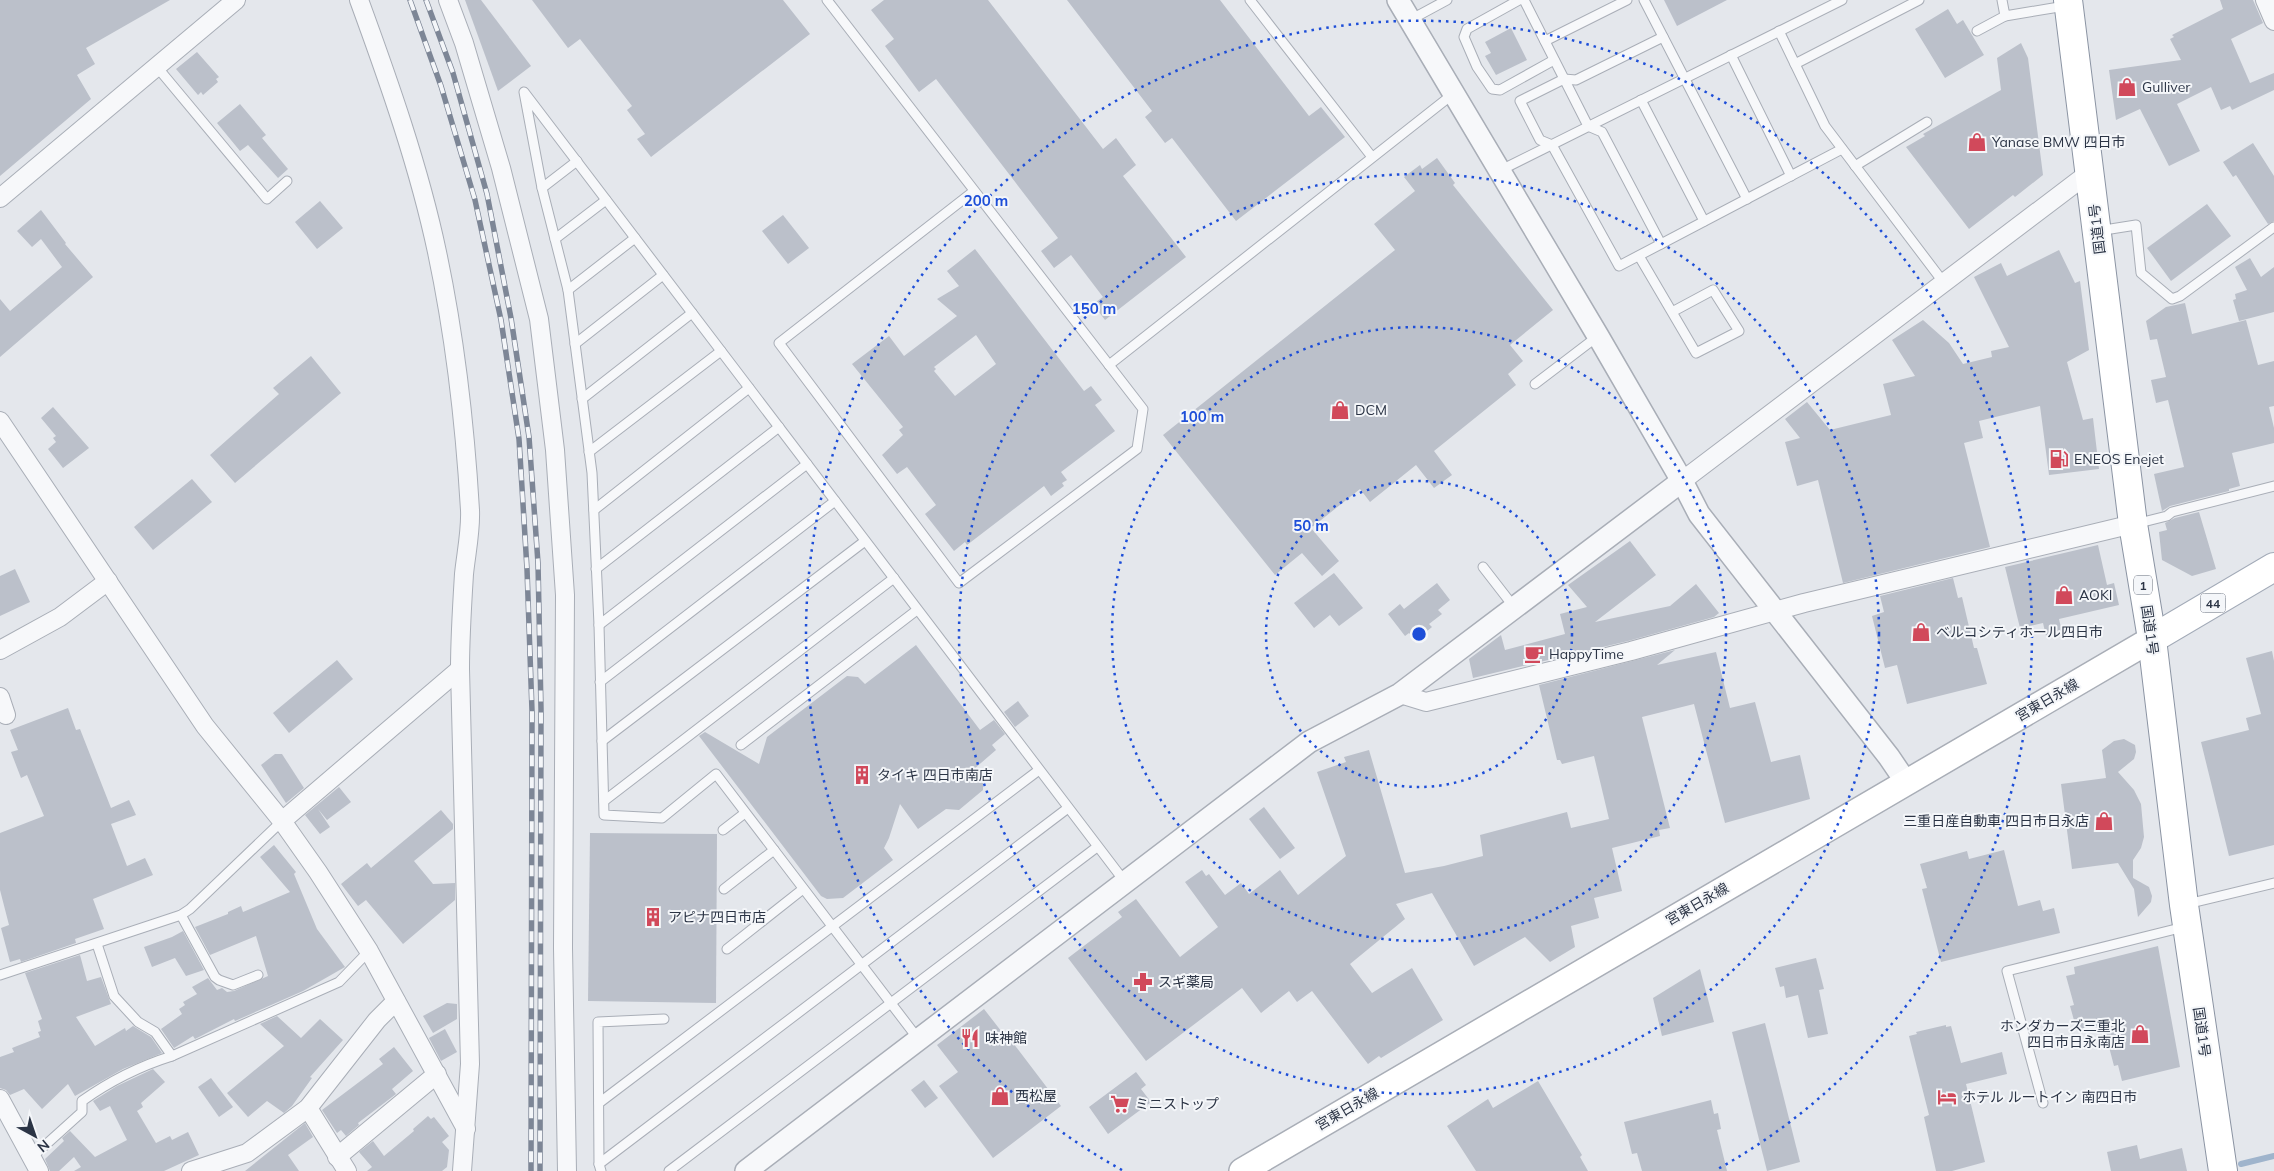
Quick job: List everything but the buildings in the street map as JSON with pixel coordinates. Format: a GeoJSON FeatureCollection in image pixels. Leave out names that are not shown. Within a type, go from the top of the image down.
{"type":"FeatureCollection","features":[{"type":"Feature","properties":{"kind":"main road","name":"国道1号"},"geometry":{"type":"LineString","coordinates":[[2068,3],[2133,524],[2152,639],[2186,916],[2223,1171]]}},
{"type":"Feature","properties":{"kind":"main road","name":"44"},"geometry":{"type":"LineString","coordinates":[[2152,639],[2274,567]]}},
{"type":"Feature","properties":{"kind":"main road","name":"宮東日永線"},"geometry":{"type":"LineString","coordinates":[[1242,1171],[2152,639]]}},
{"type":"Feature","properties":{"kind":"street"},"geometry":{"type":"LineString","coordinates":[[0,198],[236,0]]}},
{"type":"Feature","properties":{"kind":"street"},"geometry":{"type":"LineString","coordinates":[[359,0],[383,66],[425,204],[437,252],[452,337],[470,513],[461,609],[460,669],[470,1064],[462,1171]]}},
{"type":"Feature","properties":{"kind":"street"},"geometry":{"type":"LineString","coordinates":[[448,0],[464,43],[502,168],[538,319],[555,450],[565,595],[563,948],[568,1171]]}},
{"type":"Feature","properties":{"kind":"street"},"geometry":{"type":"LineString","coordinates":[[1398,0],[1598,336],[1682,482],[1698,514],[1889,757],[1906,782]]}},
{"type":"Feature","properties":{"kind":"street"},"geometry":{"type":"LineString","coordinates":[[2265,0],[2274,21]]}},
{"type":"Feature","properties":{"kind":"street"},"geometry":{"type":"LineString","coordinates":[[746,1171],[1309,742],[1400,694],[2090,172]]}},
{"type":"Feature","properties":{"kind":"street"},"geometry":{"type":"LineString","coordinates":[[0,421],[205,726],[282,822],[369,951],[466,1129]]}},
{"type":"Feature","properties":{"kind":"street"},"geometry":{"type":"LineString","coordinates":[[1400,694],[1426,702],[1804,603],[2133,524]]}},
{"type":"Feature","properties":{"kind":"street"},"geometry":{"type":"LineString","coordinates":[[0,650],[60,617],[108,581]]}},
{"type":"Feature","properties":{"kind":"street"},"geometry":{"type":"LineString","coordinates":[[282,822],[460,669]]}},
{"type":"Feature","properties":{"kind":"street"},"geometry":{"type":"LineString","coordinates":[[0,697],[6,715]]}},
{"type":"Feature","properties":{"kind":"street"},"geometry":{"type":"LineString","coordinates":[[191,1171],[246,1153],[308,1108],[377,1020],[396,1001]]}},
{"type":"Feature","properties":{"kind":"street"},"geometry":{"type":"LineString","coordinates":[[308,1108],[342,1164],[436,1074]]}},
{"type":"Feature","properties":{"kind":"street"},"geometry":{"type":"LineString","coordinates":[[0,1099],[35,1165]]}},
{"type":"Feature","properties":{"kind":"lane"},"geometry":{"type":"LineString","coordinates":[[826,0],[1143,409],[1137,448],[959,583],[779,343],[974,191]]}},
{"type":"Feature","properties":{"kind":"lane"},"geometry":{"type":"LineString","coordinates":[[1250,0],[1372,157]]}},
{"type":"Feature","properties":{"kind":"lane"},"geometry":{"type":"LineString","coordinates":[[1410,20],[1447,0]]}},
{"type":"Feature","properties":{"kind":"lane"},"geometry":{"type":"LineString","coordinates":[[1519,0],[1467,29],[1464,37],[1477,67],[1492,89],[1500,90],[1554,60]]}},
{"type":"Feature","properties":{"kind":"lane"},"geometry":{"type":"LineString","coordinates":[[1524,0],[1588,126],[1602,132],[1661,244]]}},
{"type":"Feature","properties":{"kind":"lane"},"geometry":{"type":"LineString","coordinates":[[1545,42],[1627,0]]}},
{"type":"Feature","properties":{"kind":"lane"},"geometry":{"type":"LineString","coordinates":[[1644,0],[1747,199]]}},
{"type":"Feature","properties":{"kind":"lane"},"geometry":{"type":"LineString","coordinates":[[1499,171],[1842,0]]}},
{"type":"Feature","properties":{"kind":"lane"},"geometry":{"type":"LineString","coordinates":[[1795,64],[1919,0]]}},
{"type":"Feature","properties":{"kind":"lane"},"geometry":{"type":"LineString","coordinates":[[2002,0],[2005,16]]}},
{"type":"Feature","properties":{"kind":"lane"},"geometry":{"type":"LineString","coordinates":[[1977,31],[2005,16],[2068,3]]}},
{"type":"Feature","properties":{"kind":"lane"},"geometry":{"type":"LineString","coordinates":[[1779,31],[1825,126],[1944,283]]}},
{"type":"Feature","properties":{"kind":"lane"},"geometry":{"type":"LineString","coordinates":[[1662,37],[1576,80],[1564,79],[1520,101],[1540,140],[1552,144],[1619,266],[1842,149]]}},
{"type":"Feature","properties":{"kind":"lane"},"geometry":{"type":"LineString","coordinates":[[1732,55],[1791,176]]}},
{"type":"Feature","properties":{"kind":"lane"},"geometry":{"type":"LineString","coordinates":[[157,67],[267,199],[287,182]]}},
{"type":"Feature","properties":{"kind":"lane"},"geometry":{"type":"LineString","coordinates":[[919,1040],[716,774],[662,818],[604,815],[599,624],[594,510],[589,452],[568,290],[542,188],[524,92],[1097,847],[1126,882]]}},
{"type":"Feature","properties":{"kind":"lane"},"geometry":{"type":"LineString","coordinates":[[1109,365],[1453,93]]}},
{"type":"Feature","properties":{"kind":"lane"},"geometry":{"type":"LineString","coordinates":[[1642,100],[1704,221]]}},
{"type":"Feature","properties":{"kind":"lane"},"geometry":{"type":"LineString","coordinates":[[1855,166],[1927,122]]}},
{"type":"Feature","properties":{"kind":"lane"},"geometry":{"type":"LineString","coordinates":[[542,188],[577,161]]}},
{"type":"Feature","properties":{"kind":"lane"},"geometry":{"type":"LineString","coordinates":[[555,240],[606,200]]}},
{"type":"Feature","properties":{"kind":"lane"},"geometry":{"type":"LineString","coordinates":[[2097,231],[2136,224],[2141,273],[2172,299],[2180,296],[2274,227]]}},
{"type":"Feature","properties":{"kind":"lane"},"geometry":{"type":"LineString","coordinates":[[568,290],[635,238]]}},
{"type":"Feature","properties":{"kind":"lane"},"geometry":{"type":"LineString","coordinates":[[1639,256],[1696,354],[1738,331],[1713,290],[1672,312]]}},
{"type":"Feature","properties":{"kind":"lane"},"geometry":{"type":"LineString","coordinates":[[575,344],[663,275]]}},
{"type":"Feature","properties":{"kind":"lane"},"geometry":{"type":"LineString","coordinates":[[582,399],[692,313]]}},
{"type":"Feature","properties":{"kind":"lane"},"geometry":{"type":"LineString","coordinates":[[1535,384],[1598,336]]}},
{"type":"Feature","properties":{"kind":"lane"},"geometry":{"type":"LineString","coordinates":[[589,452],[721,351]]}},
{"type":"Feature","properties":{"kind":"lane"},"geometry":{"type":"LineString","coordinates":[[594,510],[749,388]]}},
{"type":"Feature","properties":{"kind":"lane"},"geometry":{"type":"LineString","coordinates":[[596,569],[779,427]]}},
{"type":"Feature","properties":{"kind":"lane"},"geometry":{"type":"LineString","coordinates":[[599,624],[807,464]]}},
{"type":"Feature","properties":{"kind":"lane"},"geometry":{"type":"LineString","coordinates":[[2133,524],[2274,486]]}},
{"type":"Feature","properties":{"kind":"lane"},"geometry":{"type":"LineString","coordinates":[[600,682],[834,500]]}},
{"type":"Feature","properties":{"kind":"lane"},"geometry":{"type":"LineString","coordinates":[[602,741],[865,541]]}},
{"type":"Feature","properties":{"kind":"lane"},"geometry":{"type":"LineString","coordinates":[[1483,566],[1514,607]]}},
{"type":"Feature","properties":{"kind":"lane"},"geometry":{"type":"LineString","coordinates":[[604,801],[894,578]]}},
{"type":"Feature","properties":{"kind":"lane"},"geometry":{"type":"LineString","coordinates":[[741,745],[917,610]]}},
{"type":"Feature","properties":{"kind":"lane"},"geometry":{"type":"LineString","coordinates":[[599,1104],[1039,770]]}},
{"type":"Feature","properties":{"kind":"lane"},"geometry":{"type":"LineString","coordinates":[[600,1168],[861,965],[1068,808]]}},
{"type":"Feature","properties":{"kind":"lane"},"geometry":{"type":"LineString","coordinates":[[723,830],[745,812]]}},
{"type":"Feature","properties":{"kind":"lane"},"geometry":{"type":"LineString","coordinates":[[0,975],[181,915],[190,909],[282,822]]}},
{"type":"Feature","properties":{"kind":"lane"},"geometry":{"type":"LineString","coordinates":[[669,1171],[1097,847]]}},
{"type":"Feature","properties":{"kind":"lane"},"geometry":{"type":"LineString","coordinates":[[724,889],[774,850]]}},
{"type":"Feature","properties":{"kind":"lane"},"geometry":{"type":"LineString","coordinates":[[2043,1103],[2007,971],[2186,916],[2274,883]]}},
{"type":"Feature","properties":{"kind":"lane"},"geometry":{"type":"LineString","coordinates":[[727,949],[803,889]]}},
{"type":"Feature","properties":{"kind":"lane"},"geometry":{"type":"LineString","coordinates":[[181,915],[204,960],[219,980],[233,985],[258,975]]}},
{"type":"Feature","properties":{"kind":"lane"},"geometry":{"type":"LineString","coordinates":[[96,944],[114,996],[138,1022],[155,1032],[172,1056]]}},
{"type":"Feature","properties":{"kind":"lane"},"geometry":{"type":"LineString","coordinates":[[35,1165],[82,1112],[82,1101],[98,1089],[145,1065],[172,1056],[339,982],[369,951]]}},
{"type":"Feature","properties":{"kind":"lane"},"geometry":{"type":"LineString","coordinates":[[600,1168],[598,1022],[664,1019]]}},
{"type":"Feature","properties":{"kind":"waterway"},"geometry":{"type":"LineString","coordinates":[[2241,1164],[2274,1156]]}},
{"type":"Feature","properties":{"kind":"railway"},"geometry":{"type":"LineString","coordinates":[[410,0],[441,86],[475,200],[501,320],[519,439],[527,569],[532,711],[531,1171]]}},
{"type":"Feature","properties":{"kind":"railway"},"geometry":{"type":"LineString","coordinates":[[426,0],[453,73],[487,194],[511,318],[529,437],[538,563],[541,709],[540,1171]]}},
{"type":"Feature","properties":{"kind":"place","name":"Gulliver"},"geometry":{"type":"Point","coordinates":[2127,87]}},
{"type":"Feature","properties":{"kind":"place","name":"Yanase BMW 四日市"},"geometry":{"type":"Point","coordinates":[1977,142]}},
{"type":"Feature","properties":{"kind":"place","name":"DCM"},"geometry":{"type":"Point","coordinates":[1340,410]}},
{"type":"Feature","properties":{"kind":"place","name":"ENEOS Enejet"},"geometry":{"type":"Point","coordinates":[2059,459]}},
{"type":"Feature","properties":{"kind":"place","name":"AOKI"},"geometry":{"type":"Point","coordinates":[2064,595]}},
{"type":"Feature","properties":{"kind":"place","name":"ベルコシティホール四日市"},"geometry":{"type":"Point","coordinates":[1921,632]}},
{"type":"Feature","properties":{"kind":"place","name":"HappyTime"},"geometry":{"type":"Point","coordinates":[1534,654]}},
{"type":"Feature","properties":{"kind":"place","name":"タイキ 四日市南店"},"geometry":{"type":"Point","coordinates":[862,775]}},
{"type":"Feature","properties":{"kind":"place","name":"三重日産自動車 四日市日永店"},"geometry":{"type":"Point","coordinates":[2104,821]}},
{"type":"Feature","properties":{"kind":"place","name":"アピナ四日市店"},"geometry":{"type":"Point","coordinates":[653,917]}},
{"type":"Feature","properties":{"kind":"place","name":"スギ薬局"},"geometry":{"type":"Point","coordinates":[1143,982]}},
{"type":"Feature","properties":{"kind":"place","name":"ホンダカーズ三重北 四日市日永南店"},"geometry":{"type":"Point","coordinates":[2140,1034]}},
{"type":"Feature","properties":{"kind":"place","name":"味神館"},"geometry":{"type":"Point","coordinates":[970,1038]}},
{"type":"Feature","properties":{"kind":"place","name":"西松屋"},"geometry":{"type":"Point","coordinates":[1000,1096]}},
{"type":"Feature","properties":{"kind":"place","name":"ホテル ルートイン 南四日市"},"geometry":{"type":"Point","coordinates":[1947,1097]}},
{"type":"Feature","properties":{"kind":"place","name":"ミニストップ"},"geometry":{"type":"Point","coordinates":[1120,1104]}}]}
